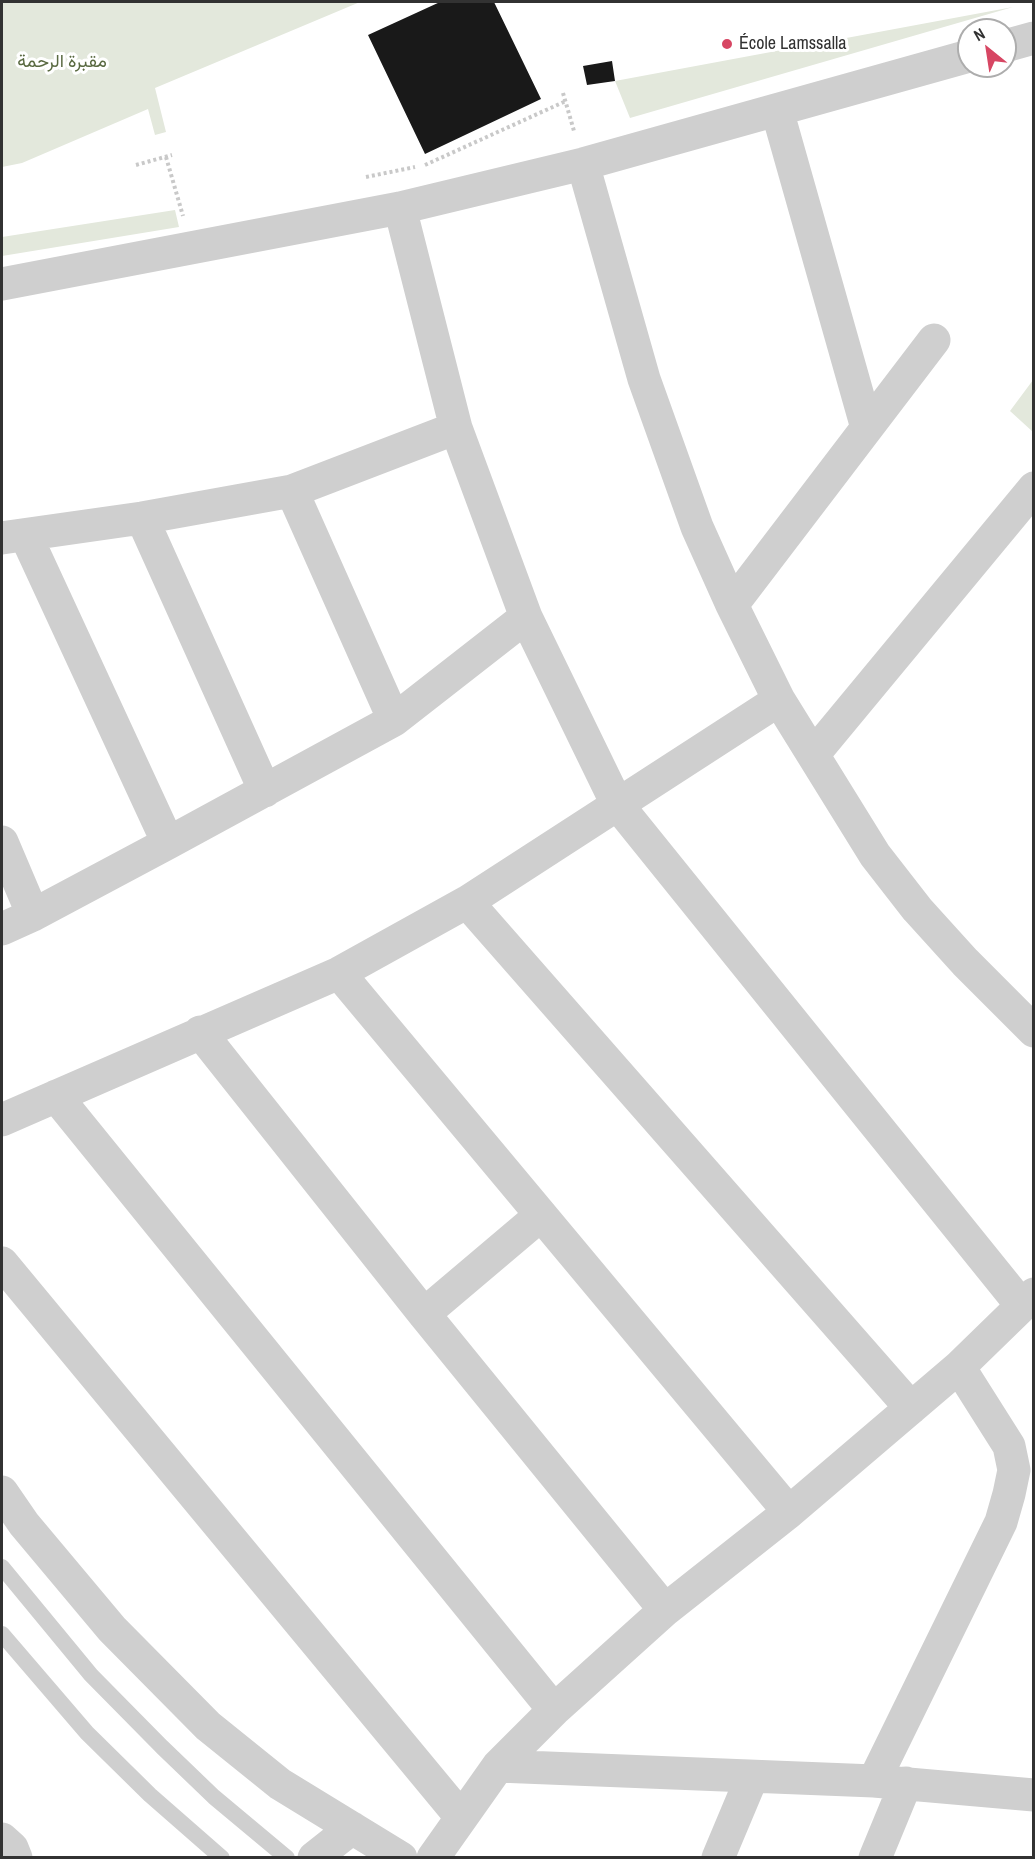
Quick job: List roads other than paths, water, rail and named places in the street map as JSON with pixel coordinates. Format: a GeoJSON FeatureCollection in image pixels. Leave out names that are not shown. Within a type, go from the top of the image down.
{"type":"FeatureCollection","features":[{"type":"Feature","properties":{"kind":"street"},"geometry":{"type":"LineString","coordinates":[[1017,43],[1034,38]]}},
{"type":"Feature","properties":{"kind":"street"},"geometry":{"type":"LineString","coordinates":[[2,284],[400,208],[583,164],[957,59]]}},
{"type":"Feature","properties":{"kind":"street"},"geometry":{"type":"LineString","coordinates":[[777,110],[867,428]]}},
{"type":"Feature","properties":{"kind":"street"},"geometry":{"type":"LineString","coordinates":[[583,164],[644,379],[698,527],[732,605],[779,700],[875,855],[917,909],[1031,1025]]}},
{"type":"Feature","properties":{"kind":"street"},"geometry":{"type":"LineString","coordinates":[[400,208],[456,428],[525,617],[617,804],[1028,1300],[959,1368],[789,1512],[665,1610],[554,1710],[498,1766],[433,1857]]}},
{"type":"Feature","properties":{"kind":"street"},"geometry":{"type":"LineString","coordinates":[[732,605],[934,340]]}},
{"type":"Feature","properties":{"kind":"street"},"geometry":{"type":"LineString","coordinates":[[168,843],[14,537],[142,518],[292,491],[456,428]]}},
{"type":"Feature","properties":{"kind":"street"},"geometry":{"type":"LineString","coordinates":[[813,755],[1034,488]]}},
{"type":"Feature","properties":{"kind":"street"},"geometry":{"type":"LineString","coordinates":[[292,491],[394,720]]}},
{"type":"Feature","properties":{"kind":"street"},"geometry":{"type":"LineString","coordinates":[[142,518],[265,791]]}},
{"type":"Feature","properties":{"kind":"street"},"geometry":{"type":"LineString","coordinates":[[2,929],[33,915],[394,720],[525,617]]}},
{"type":"Feature","properties":{"kind":"street"},"geometry":{"type":"LineString","coordinates":[[2,1120],[339,973],[467,902],[779,700]]}},
{"type":"Feature","properties":{"kind":"street"},"geometry":{"type":"LineString","coordinates":[[2,842],[33,915]]}},
{"type":"Feature","properties":{"kind":"street"},"geometry":{"type":"LineString","coordinates":[[467,902],[911,1408]]}},
{"type":"Feature","properties":{"kind":"street"},"geometry":{"type":"LineString","coordinates":[[339,973],[789,1512]]}},
{"type":"Feature","properties":{"kind":"street"},"geometry":{"type":"LineString","coordinates":[[200,1032],[424,1314],[665,1610]]}},
{"type":"Feature","properties":{"kind":"street"},"geometry":{"type":"LineString","coordinates":[[56,1096],[554,1710]]}},
{"type":"Feature","properties":{"kind":"street"},"geometry":{"type":"LineString","coordinates":[[424,1314],[541,1215]]}},
{"type":"Feature","properties":{"kind":"street"},"geometry":{"type":"LineString","coordinates":[[2,1263],[461,1817]]}},
{"type":"Feature","properties":{"kind":"street"},"geometry":{"type":"LineString","coordinates":[[875,1857],[890,1782],[1000,1522],[1014,1470],[1009,1446],[959,1368]]}},
{"type":"Feature","properties":{"kind":"street"},"geometry":{"type":"LineString","coordinates":[[2,1492],[24,1524],[112,1629],[208,1726],[280,1784],[401,1857]]}},
{"type":"Feature","properties":{"kind":"street"},"geometry":{"type":"LineString","coordinates":[[498,1766],[890,1782],[1034,1795]]}},
{"type":"Feature","properties":{"kind":"street"},"geometry":{"type":"LineString","coordinates":[[718,1857],[752,1777]]}},
{"type":"Feature","properties":{"kind":"street"},"geometry":{"type":"LineString","coordinates":[[314,1857],[352,1828]]}},
{"type":"Feature","properties":{"kind":"street"},"geometry":{"type":"LineString","coordinates":[[2,1839],[12,1848],[16,1857]]}},
{"type":"Feature","properties":{"kind":"lane"},"geometry":{"type":"LineString","coordinates":[[2,1567],[91,1676],[130,1716],[214,1797],[287,1857]]}},
{"type":"Feature","properties":{"kind":"lane"},"geometry":{"type":"LineString","coordinates":[[2,1634],[87,1733],[150,1795],[222,1857]]}},
{"type":"Feature","properties":{"kind":"place","name":"École Lamssalla"},"geometry":{"type":"Point","coordinates":[727,44]}},
{"type":"Feature","properties":{"kind":"park label","name":"مقبرة الرحمة"},"geometry":{"type":"Point","coordinates":[62,62]}}]}
